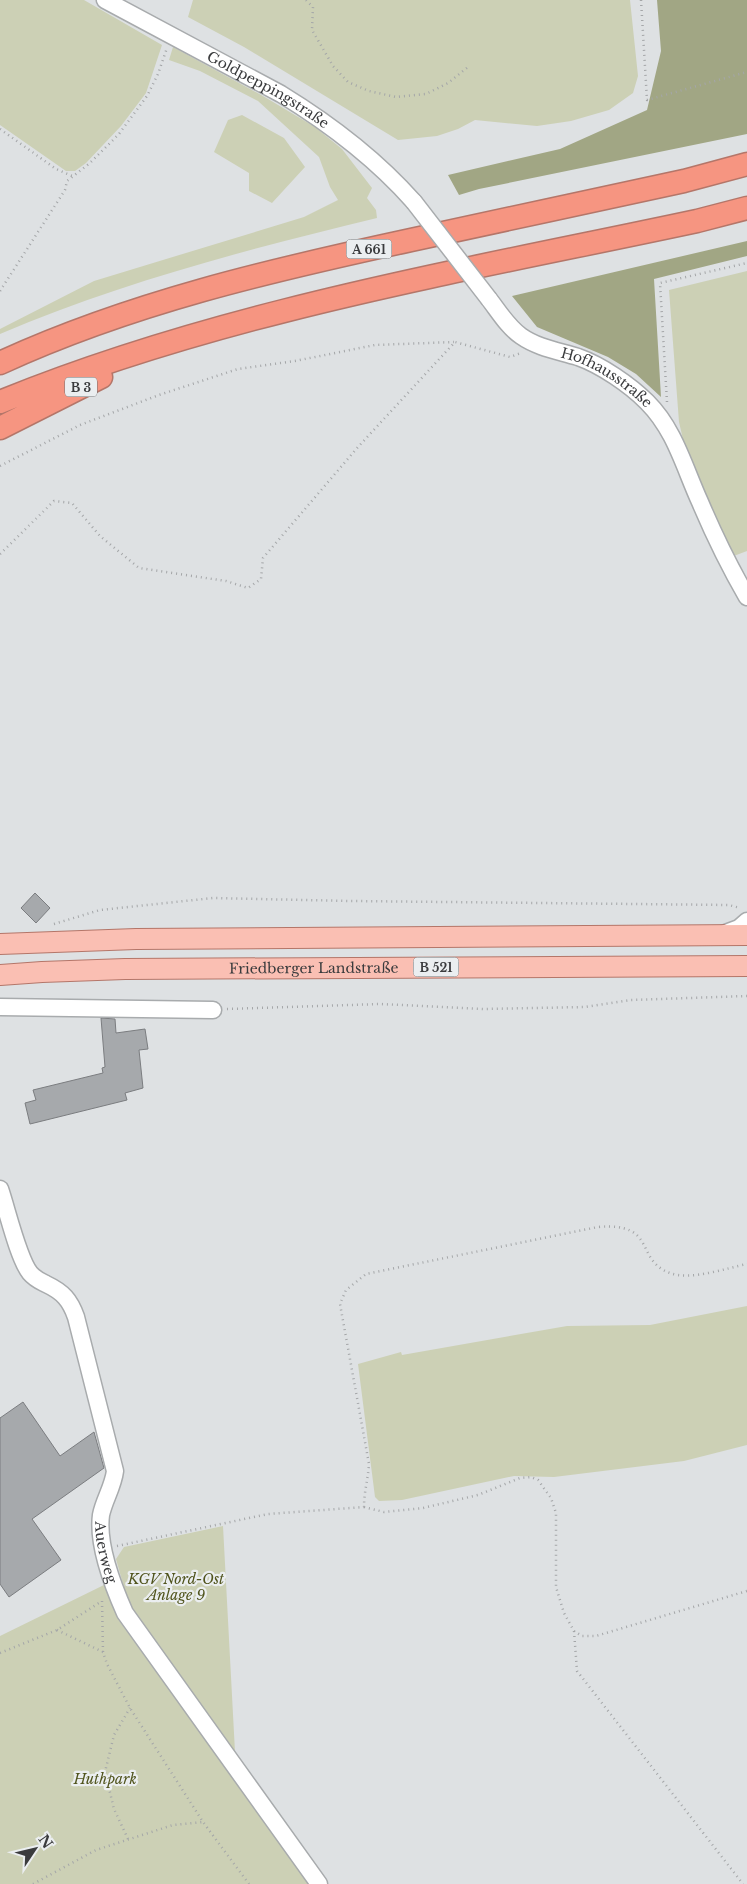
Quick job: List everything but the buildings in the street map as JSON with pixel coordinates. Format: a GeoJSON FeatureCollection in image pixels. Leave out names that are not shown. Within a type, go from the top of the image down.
{"type":"FeatureCollection","features":[{"type":"Feature","properties":{"kind":"highway","name":"A 661"},"geometry":{"type":"LineString","coordinates":[[0,363],[92,326],[255,275],[684,181],[747,164]]}},
{"type":"Feature","properties":{"kind":"highway"},"geometry":{"type":"LineString","coordinates":[[0,402],[90,368],[249,320],[340,298],[697,221],[747,208]]}},
{"type":"Feature","properties":{"kind":"highway","name":"B 3"},"geometry":{"type":"LineString","coordinates":[[0,428],[161,345]]}},
{"type":"Feature","properties":{"kind":"main road"},"geometry":{"type":"LineString","coordinates":[[0,944],[146,938],[747,935]]}},
{"type":"Feature","properties":{"kind":"main road","name":"Friedberger Landstraße"},"geometry":{"type":"LineString","coordinates":[[0,975],[135,969],[747,966]]}},
{"type":"Feature","properties":{"kind":"street","name":"Goldpeppingstraße"},"geometry":{"type":"LineString","coordinates":[[105,0],[281,94],[316,116],[364,153],[400,185],[414,202]]}},
{"type":"Feature","properties":{"kind":"street","name":"Hofhausstraße"},"geometry":{"type":"LineString","coordinates":[[414,202],[509,326],[519,335],[530,342],[580,358],[616,378],[647,402],[670,432],[727,562],[747,597]]}},
{"type":"Feature","properties":{"kind":"street"},"geometry":{"type":"LineString","coordinates":[[722,935],[739,928],[747,921]]}},
{"type":"Feature","properties":{"kind":"street"},"geometry":{"type":"LineString","coordinates":[[0,1007],[213,1010]]}},
{"type":"Feature","properties":{"kind":"street","name":"Auerweg"},"geometry":{"type":"LineString","coordinates":[[0,1189],[23,1260],[29,1272],[36,1280],[64,1294],[72,1304],[76,1317],[115,1471],[113,1483],[101,1518],[109,1596],[125,1613],[319,1884]]}},
{"type":"Feature","properties":{"kind":"path"},"geometry":{"type":"LineString","coordinates":[[306,0],[313,7],[312,30],[333,66],[348,82],[369,91],[396,97],[426,94],[448,83],[468,67]]}},
{"type":"Feature","properties":{"kind":"path"},"geometry":{"type":"LineString","coordinates":[[640,0],[647,100],[747,72]]}},
{"type":"Feature","properties":{"kind":"path"},"geometry":{"type":"LineString","coordinates":[[0,291],[65,190],[67,181],[79,173],[118,134],[147,96],[158,74],[170,34]]}},
{"type":"Feature","properties":{"kind":"path"},"geometry":{"type":"LineString","coordinates":[[0,130],[56,169],[72,176]]}},
{"type":"Feature","properties":{"kind":"path"},"geometry":{"type":"LineString","coordinates":[[670,432],[660,283],[747,263]]}},
{"type":"Feature","properties":{"kind":"path"},"geometry":{"type":"LineString","coordinates":[[0,466],[80,425],[159,395],[238,369],[295,361],[375,345],[455,342],[510,357],[542,346]]}},
{"type":"Feature","properties":{"kind":"path"},"geometry":{"type":"LineString","coordinates":[[0,554],[54,501],[72,504],[100,536],[139,568],[226,581],[248,588],[262,579],[263,558],[358,446],[455,342]]}},
{"type":"Feature","properties":{"kind":"path"},"geometry":{"type":"LineString","coordinates":[[47,925],[100,910],[213,898],[729,905],[747,909]]}},
{"type":"Feature","properties":{"kind":"path"},"geometry":{"type":"LineString","coordinates":[[213,1010],[380,1004],[483,1009],[575,1008],[630,1000],[747,996]]}},
{"type":"Feature","properties":{"kind":"path"},"geometry":{"type":"LineString","coordinates":[[364,1506],[364,1493],[368,1479],[369,1464],[340,1304],[346,1290],[366,1274],[598,1227],[614,1226],[628,1228],[638,1235],[656,1264],[670,1274],[699,1274],[747,1264]]}},
{"type":"Feature","properties":{"kind":"path"},"geometry":{"type":"LineString","coordinates":[[103,1549],[268,1514],[364,1506],[384,1512],[423,1508],[478,1495],[520,1478],[532,1477],[538,1480],[551,1498],[556,1513],[556,1587],[564,1613],[574,1631],[577,1671],[743,1884]]}},
{"type":"Feature","properties":{"kind":"path"},"geometry":{"type":"LineString","coordinates":[[574,1631],[582,1636],[596,1636],[747,1591]]}},
{"type":"Feature","properties":{"kind":"path"},"geometry":{"type":"LineString","coordinates":[[0,1654],[57,1630],[109,1596]]}},
{"type":"Feature","properties":{"kind":"path"},"geometry":{"type":"LineString","coordinates":[[109,1596],[103,1652],[107,1664],[130,1708],[203,1822],[248,1884]]}},
{"type":"Feature","properties":{"kind":"path"},"geometry":{"type":"LineString","coordinates":[[57,1630],[103,1652]]}},
{"type":"Feature","properties":{"kind":"path"},"geometry":{"type":"LineString","coordinates":[[128,1839],[114,1809],[105,1772],[114,1735],[130,1708]]}},
{"type":"Feature","properties":{"kind":"path"},"geometry":{"type":"LineString","coordinates":[[32,1884],[96,1850],[173,1825],[203,1822]]}},
{"type":"Feature","properties":{"kind":"green space"},"geometry":{"type":"Polygon","coordinates":[[[0,0],[84,0],[162,45],[146,93],[121,126],[86,163],[75,171],[66,171],[0,125],[0,0]]]}},
{"type":"Feature","properties":{"kind":"green space"},"geometry":{"type":"Polygon","coordinates":[[[193,0],[630,0],[638,76],[633,93],[609,110],[571,121],[537,126],[475,120],[458,129],[437,136],[398,140],[244,47],[188,17],[193,0]]]}},
{"type":"Feature","properties":{"kind":"green space"},"geometry":{"type":"Polygon","coordinates":[[[657,0],[747,0],[747,134],[479,189],[459,195],[448,175],[560,149],[647,110],[661,51],[657,0]]]}},
{"type":"Feature","properties":{"kind":"green space"},"geometry":{"type":"Polygon","coordinates":[[[173,47],[315,127],[342,149],[372,188],[367,198],[376,210],[377,218],[186,268],[92,298],[0,334],[0,329],[94,281],[304,217],[338,200],[330,187],[319,157],[258,101],[200,71],[169,60],[173,47]]]}},
{"type":"Feature","properties":{"kind":"green space"},"geometry":{"type":"Polygon","coordinates":[[[242,115],[284,138],[305,167],[272,203],[249,191],[249,173],[214,152],[228,120],[242,115]]]}},
{"type":"Feature","properties":{"kind":"green space"},"geometry":{"type":"Polygon","coordinates":[[[747,241],[747,256],[654,279],[661,397],[636,374],[608,357],[537,327],[512,296],[747,241]]]}},
{"type":"Feature","properties":{"kind":"green space"},"geometry":{"type":"Polygon","coordinates":[[[747,271],[747,551],[731,557],[685,448],[679,422],[669,290],[747,271]]]}},
{"type":"Feature","properties":{"kind":"green space"},"geometry":{"type":"Polygon","coordinates":[[[747,1306],[747,1445],[684,1461],[554,1477],[514,1476],[402,1500],[379,1501],[375,1497],[358,1364],[401,1352],[402,1355],[567,1326],[650,1325],[747,1306]]]}},
{"type":"Feature","properties":{"kind":"green space","name":"KGV Nord-Ost Anlage 9"},"geometry":{"type":"Polygon","coordinates":[[[223,1526],[235,1752],[130,1609],[116,1559],[124,1547],[223,1526]]]}},
{"type":"Feature","properties":{"kind":"green space","name":"Huthpark"},"geometry":{"type":"Polygon","coordinates":[[[106,1584],[118,1619],[310,1884],[0,1884],[0,1636],[106,1584]]]}}]}
